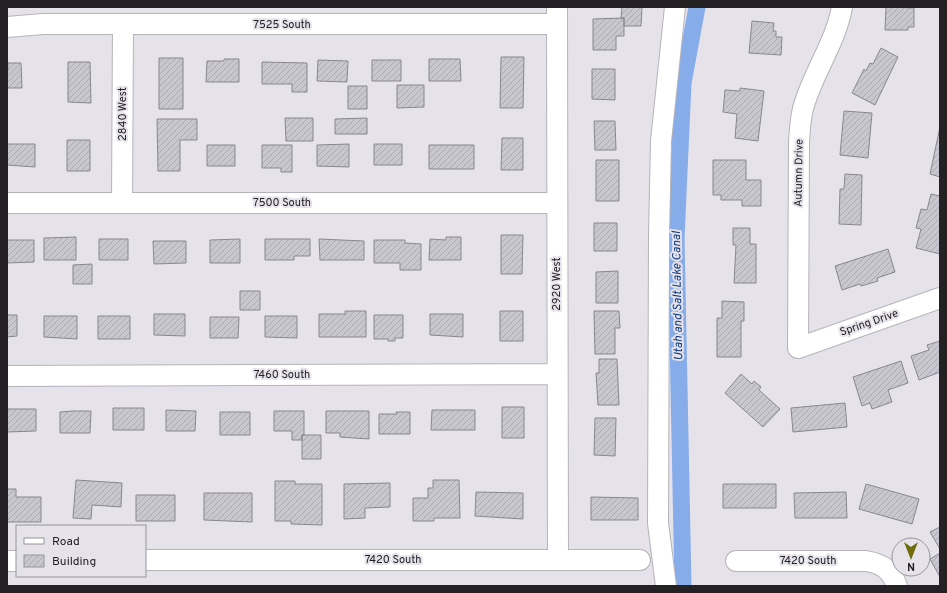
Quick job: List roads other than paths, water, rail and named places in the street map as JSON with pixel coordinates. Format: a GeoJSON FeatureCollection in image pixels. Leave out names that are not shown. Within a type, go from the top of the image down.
{"type":"FeatureCollection","features":[{"type":"Feature","properties":{"kind":"street"},"geometry":{"type":"LineString","coordinates":[[666,586],[658,523],[659,236],[661,141],[675,7]]}},
{"type":"Feature","properties":{"kind":"street","name":"Autumn Drive"},"geometry":{"type":"LineString","coordinates":[[798,348],[800,120],[804,103],[840,22],[842,7]]}},
{"type":"Feature","properties":{"kind":"street","name":"7525 South"},"geometry":{"type":"LineString","coordinates":[[7,27],[43,24],[123,25],[557,16]]}},
{"type":"Feature","properties":{"kind":"street","name":"2920 West"},"geometry":{"type":"LineString","coordinates":[[557,16],[558,560]]}},
{"type":"Feature","properties":{"kind":"street","name":"2840 West"},"geometry":{"type":"LineString","coordinates":[[122,203],[123,25]]}},
{"type":"Feature","properties":{"kind":"street","name":"7500 South"},"geometry":{"type":"LineString","coordinates":[[7,203],[557,203]]}},
{"type":"Feature","properties":{"kind":"street","name":"Spring Drive"},"geometry":{"type":"LineString","coordinates":[[798,348],[940,298]]}},
{"type":"Feature","properties":{"kind":"street","name":"7460 South"},"geometry":{"type":"LineString","coordinates":[[7,376],[557,374]]}},
{"type":"Feature","properties":{"kind":"street","name":"7420 South"},"geometry":{"type":"LineString","coordinates":[[146,560],[640,560]]}},
{"type":"Feature","properties":{"kind":"street","name":"7420 South"},"geometry":{"type":"LineString","coordinates":[[736,561],[866,561],[879,563],[889,569],[897,586]]}},
{"type":"Feature","properties":{"kind":"waterway","name":"Utah and Salt Lake Canal"},"geometry":{"type":"LineString","coordinates":[[683,586],[676,238],[683,83],[697,7]]}}]}
